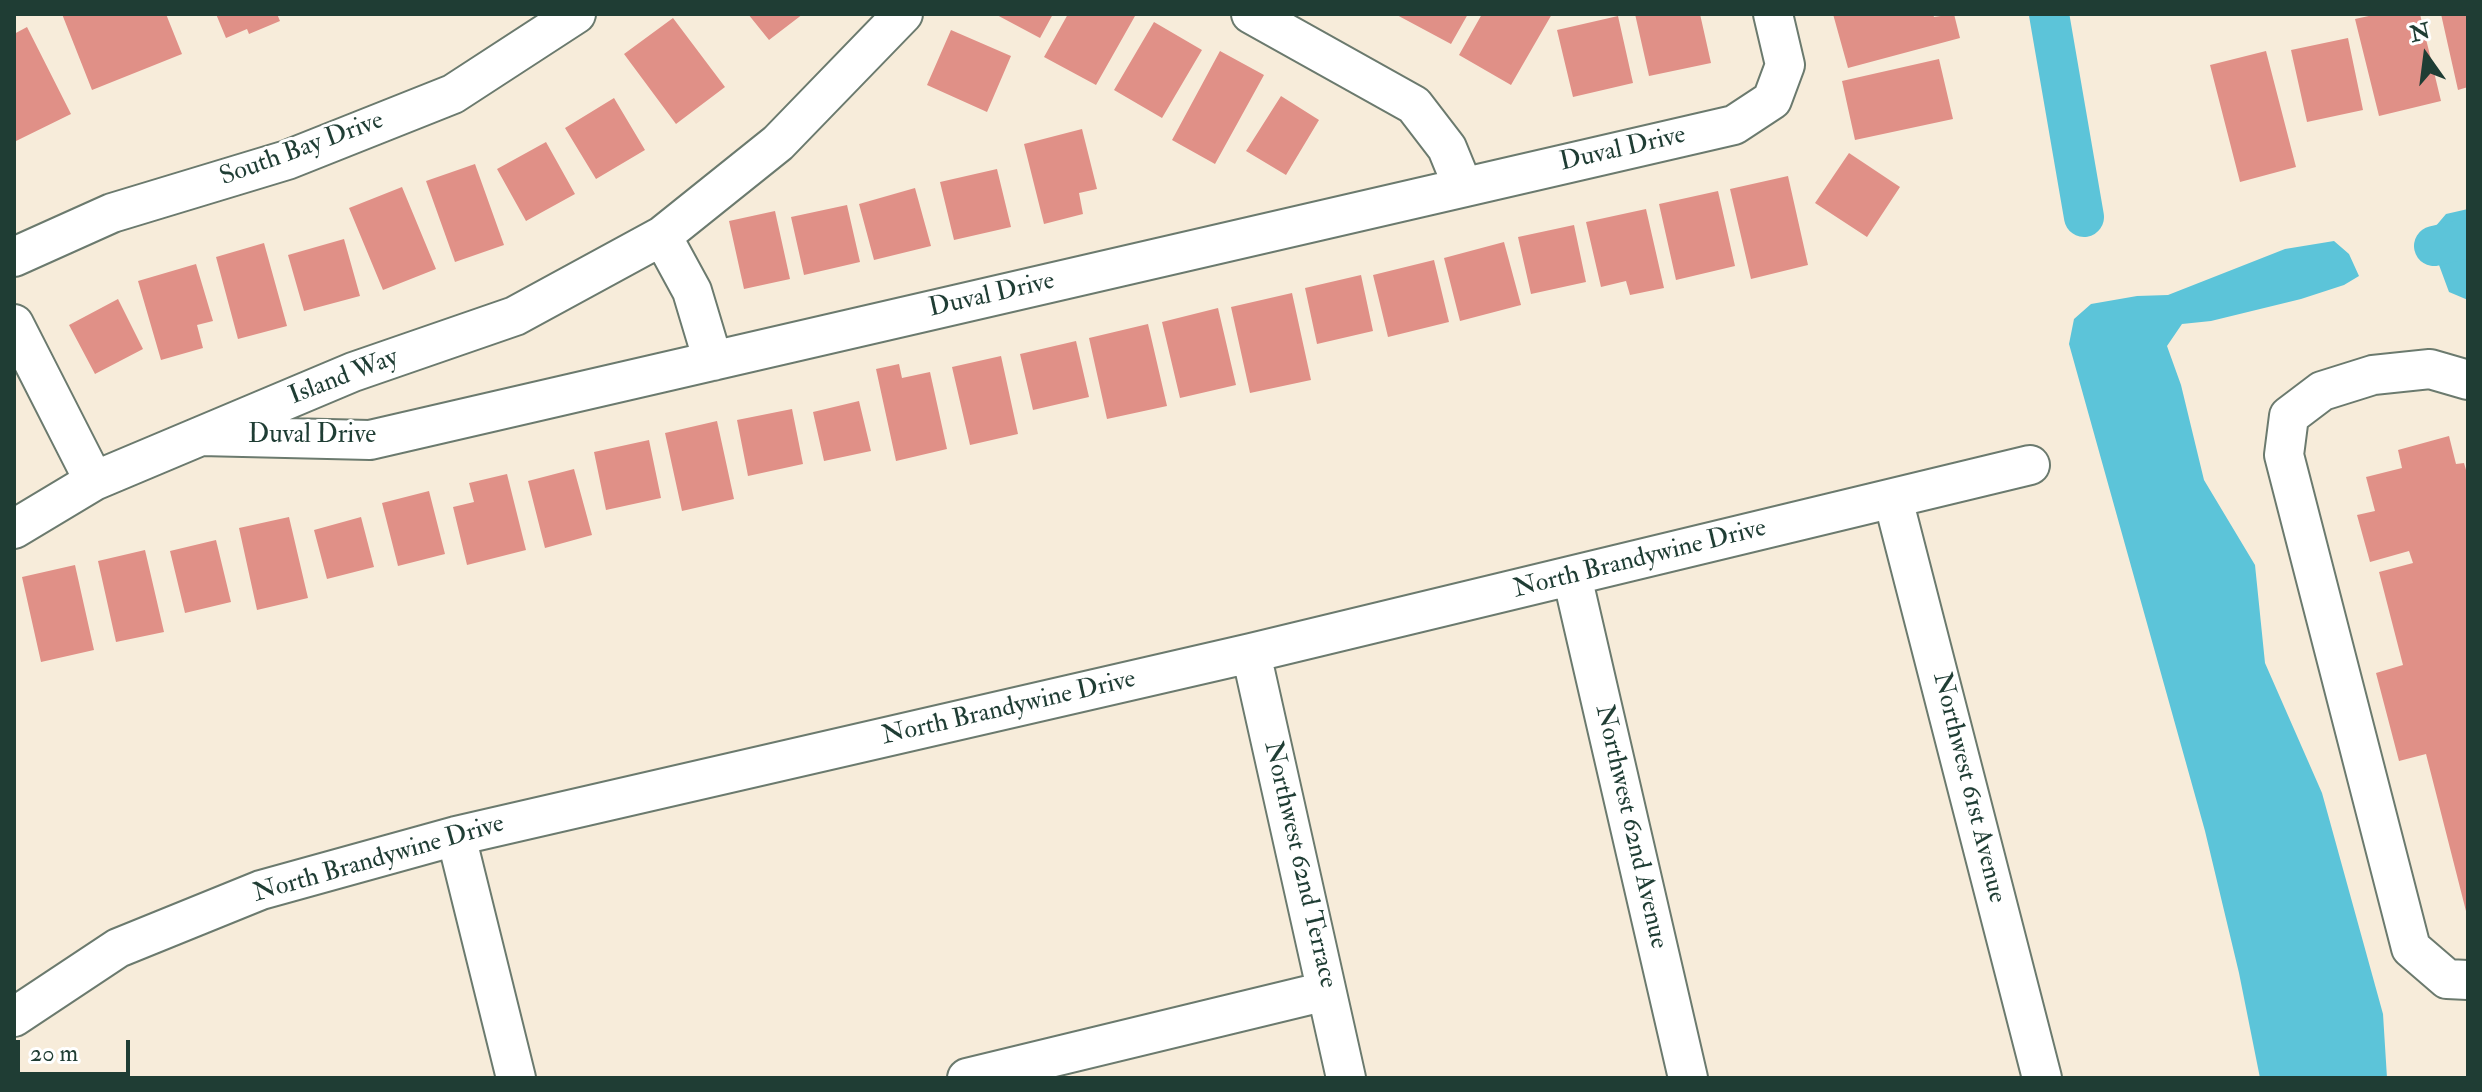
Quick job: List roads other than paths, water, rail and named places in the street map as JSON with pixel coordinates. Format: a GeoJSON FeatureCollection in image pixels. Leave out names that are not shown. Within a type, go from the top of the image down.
{"type":"FeatureCollection","features":[{"type":"Feature","properties":{"kind":"street","name":"South Bay Drive"},"geometry":{"type":"LineString","coordinates":[[14,257],[112,213],[287,160],[453,94],[576,14]]}},
{"type":"Feature","properties":{"kind":"street","name":"Island Way"},"geometry":{"type":"LineString","coordinates":[[14,529],[94,481],[353,372],[515,316],[662,236],[778,143],[903,14]]}},
{"type":"Feature","properties":{"kind":"street"},"geometry":{"type":"LineString","coordinates":[[1251,14],[1414,105],[1447,148],[1463,187]]}},
{"type":"Feature","properties":{"kind":"street","name":"Duval Drive"},"geometry":{"type":"LineString","coordinates":[[201,436],[370,440],[1734,125],[1772,100],[1785,65],[1773,14]]}},
{"type":"Feature","properties":{"kind":"street"},"geometry":{"type":"LineString","coordinates":[[662,236],[692,291],[713,361]]}},
{"type":"Feature","properties":{"kind":"street"},"geometry":{"type":"LineString","coordinates":[[14,324],[94,481]]}},
{"type":"Feature","properties":{"kind":"street"},"geometry":{"type":"LineString","coordinates":[[2468,380],[2430,369],[2373,375],[2322,391],[2289,416],[2284,455],[2411,948],[2447,979],[2468,980]]}},
{"type":"Feature","properties":{"kind":"street","name":"North Brandywine Drive"},"geometry":{"type":"LineString","coordinates":[[14,1017],[118,948],[261,890],[456,836],[1251,653],[2030,465]]}},
{"type":"Feature","properties":{"kind":"street","name":"Northwest 61st Avenue"},"geometry":{"type":"LineString","coordinates":[[1893,499],[2042,1078]]}},
{"type":"Feature","properties":{"kind":"street","name":"Northwest 62nd Avenue"},"geometry":{"type":"LineString","coordinates":[[1572,576],[1688,1078]]}},
{"type":"Feature","properties":{"kind":"street","name":"Northwest 62nd Terrace"},"geometry":{"type":"LineString","coordinates":[[1251,653],[1346,1078]]}},
{"type":"Feature","properties":{"kind":"street"},"geometry":{"type":"LineString","coordinates":[[456,836],[516,1078]]}},
{"type":"Feature","properties":{"kind":"street"},"geometry":{"type":"LineString","coordinates":[[967,1078],[1326,991]]}},
{"type":"Feature","properties":{"kind":"water"},"geometry":{"type":"Polygon","coordinates":[[[2468,209],[2468,300],[2449,292],[2439,265],[2435,227],[2446,214],[2468,209]]]}},
{"type":"Feature","properties":{"kind":"water"},"geometry":{"type":"Polygon","coordinates":[[[2334,241],[2349,254],[2359,276],[2344,285],[2301,299],[2211,321],[2182,324],[2167,346],[2181,385],[2204,480],[2255,565],[2265,663],[2322,793],[2383,1014],[2387,1078],[2260,1078],[2205,831],[2069,344],[2074,319],[2091,304],[2137,296],[2168,295],[2285,249],[2334,241]]]}},
{"type":"Feature","properties":{"kind":"waterway"},"geometry":{"type":"LineString","coordinates":[[2049,14],[2084,217]]}},
{"type":"Feature","properties":{"kind":"waterway"},"geometry":{"type":"LineString","coordinates":[[2434,246],[2468,238]]}}]}
